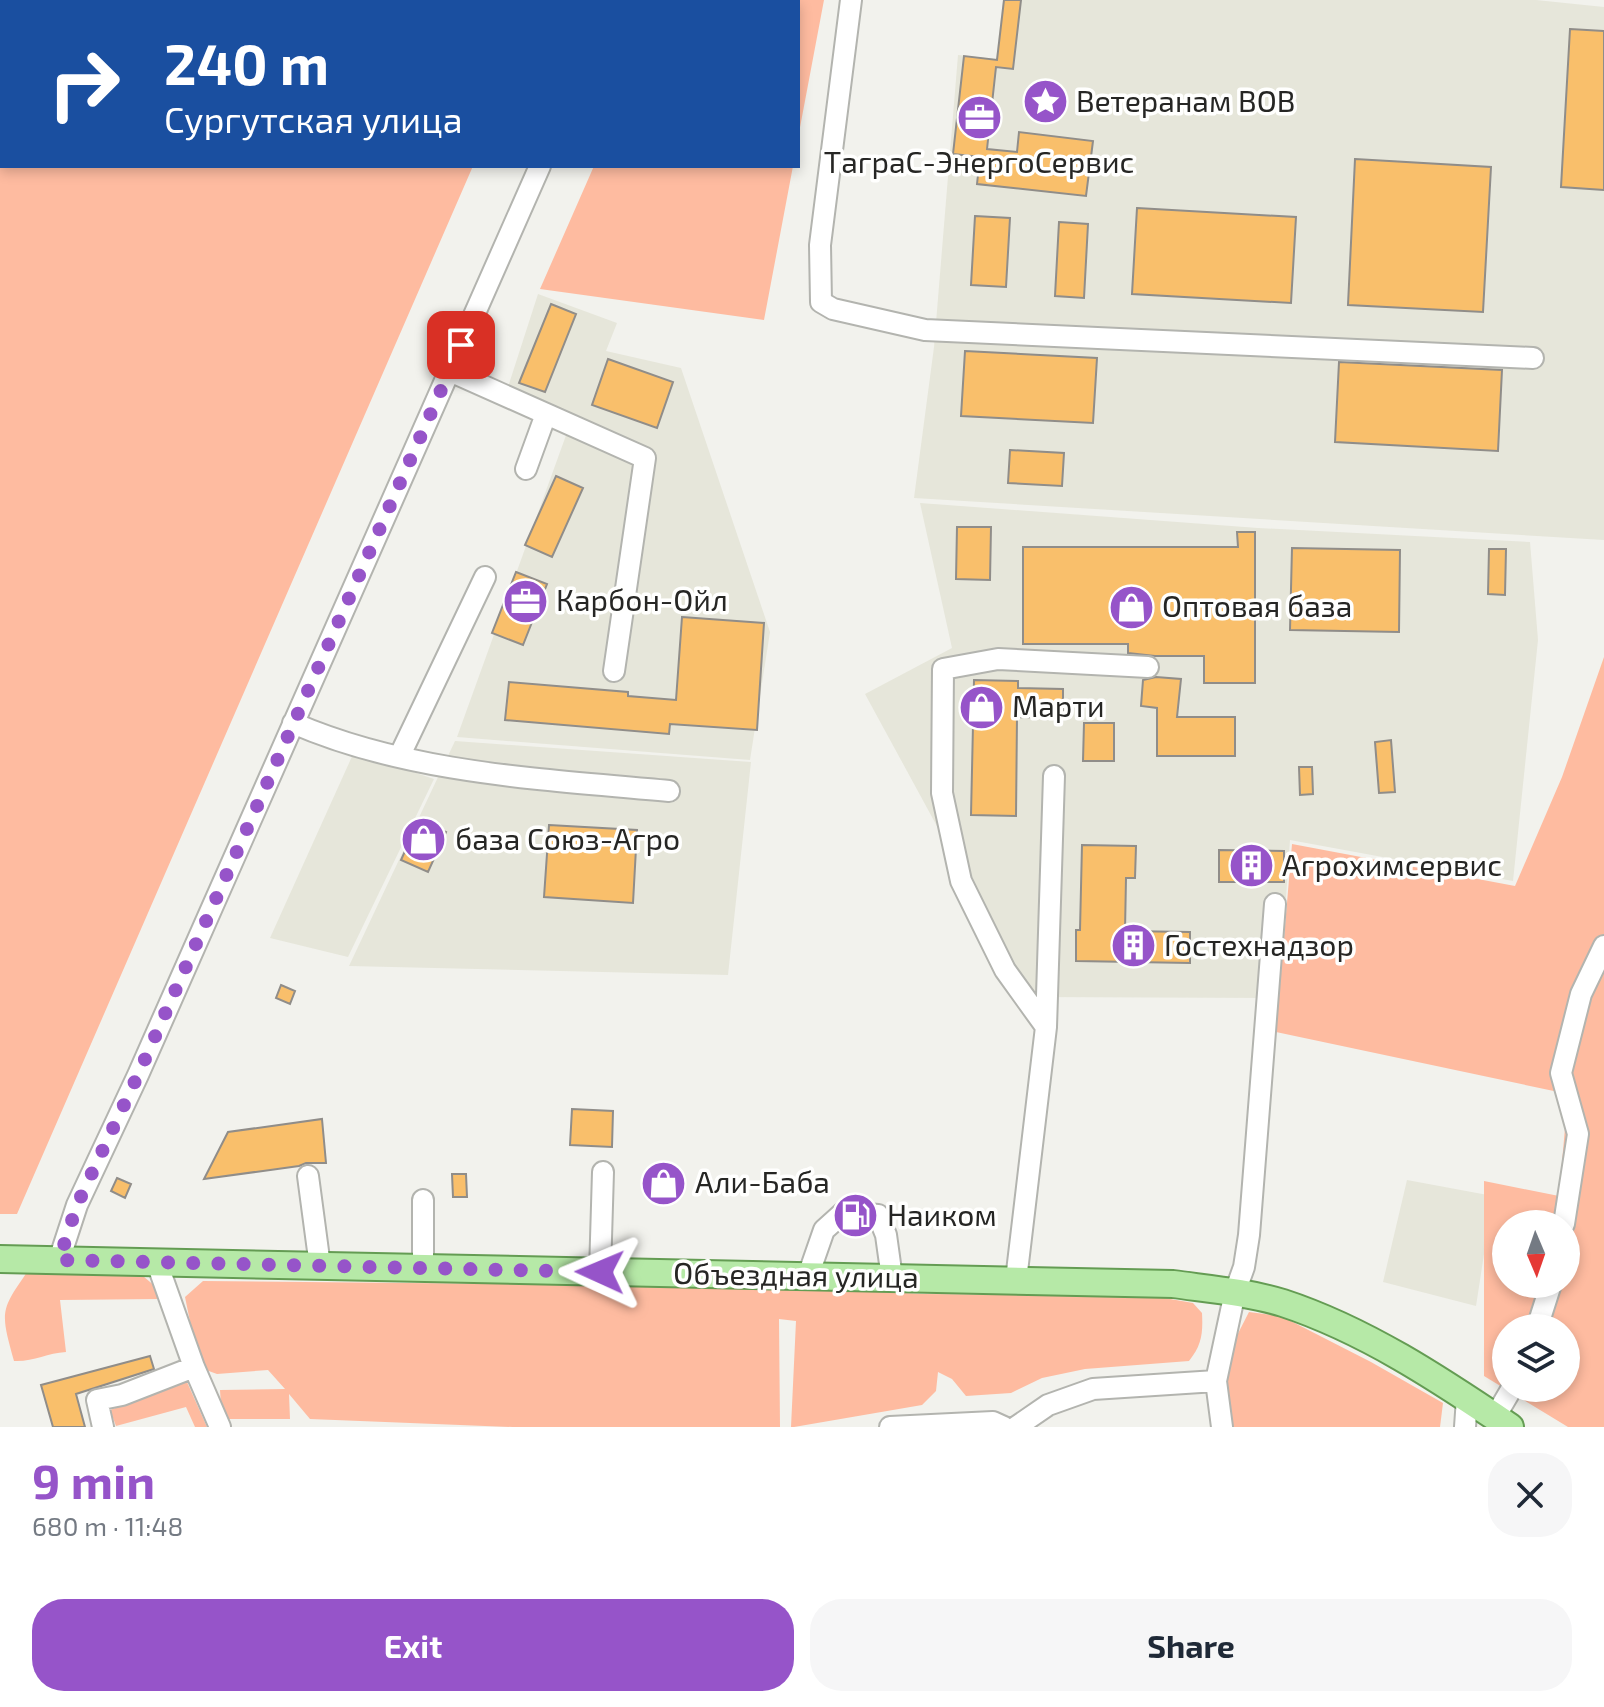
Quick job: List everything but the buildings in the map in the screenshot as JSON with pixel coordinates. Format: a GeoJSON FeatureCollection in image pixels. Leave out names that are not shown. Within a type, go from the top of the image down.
{"type":"FeatureCollection","features":[{"type":"Feature","properties":{"kind":"main road","name":"Объездная улица"},"geometry":{"type":"LineString","coordinates":[[0,1259],[1173,1284],[1235,1292],[1281,1303],[1358,1333],[1503,1422]]}},
{"type":"Feature","properties":{"kind":"street"},"geometry":{"type":"LineString","coordinates":[[851,0],[820,245],[821,302],[833,309],[925,330],[1533,358]]}},
{"type":"Feature","properties":{"kind":"street"},"geometry":{"type":"LineString","coordinates":[[59,1260],[77,1205],[539,168]]}},
{"type":"Feature","properties":{"kind":"street"},"geometry":{"type":"LineString","coordinates":[[450,371],[645,458],[614,671]]}},
{"type":"Feature","properties":{"kind":"street"},"geometry":{"type":"LineString","coordinates":[[526,469],[546,414]]}},
{"type":"Feature","properties":{"kind":"street"},"geometry":{"type":"LineString","coordinates":[[400,755],[485,577]]}},
{"type":"Feature","properties":{"kind":"street"},"geometry":{"type":"LineString","coordinates":[[1046,1027],[1016,989],[961,881],[942,793],[943,669],[998,659],[1148,667]]}},
{"type":"Feature","properties":{"kind":"street"},"geometry":{"type":"LineString","coordinates":[[293,723],[330,739],[467,771],[669,791]]}},
{"type":"Feature","properties":{"kind":"street"},"geometry":{"type":"LineString","coordinates":[[1016,1280],[1046,1027],[1054,776]]}},
{"type":"Feature","properties":{"kind":"street"},"geometry":{"type":"LineString","coordinates":[[1222,1427],[1216,1381],[1249,1235],[1275,904]]}},
{"type":"Feature","properties":{"kind":"street"},"geometry":{"type":"LineString","coordinates":[[1566,1210],[1578,1134],[1561,1073],[1581,994],[1604,946]]}},
{"type":"Feature","properties":{"kind":"street"},"geometry":{"type":"LineString","coordinates":[[600,1272],[603,1172]]}},
{"type":"Feature","properties":{"kind":"street"},"geometry":{"type":"LineString","coordinates":[[308,1176],[320,1266]]}},
{"type":"Feature","properties":{"kind":"street"},"geometry":{"type":"LineString","coordinates":[[423,1200],[423,1268]]}},
{"type":"Feature","properties":{"kind":"street"},"geometry":{"type":"LineString","coordinates":[[808,1276],[824,1230],[844,1212],[878,1215],[886,1235],[892,1278]]}},
{"type":"Feature","properties":{"kind":"street"},"geometry":{"type":"LineString","coordinates":[[157,1263],[194,1367],[220,1427]]}},
{"type":"Feature","properties":{"kind":"street"},"geometry":{"type":"LineString","coordinates":[[103,1427],[97,1400],[122,1395],[194,1367]]}},
{"type":"Feature","properties":{"kind":"street"},"geometry":{"type":"LineString","coordinates":[[1016,1427],[1048,1405],[1093,1389],[1216,1381]]}},
{"type":"Feature","properties":{"kind":"street"},"geometry":{"type":"LineString","coordinates":[[1465,1427],[1467,1398]]}},
{"type":"Feature","properties":{"kind":"street"},"geometry":{"type":"LineString","coordinates":[[1503,1422],[1508,1402]]}},
{"type":"Feature","properties":{"kind":"street"},"geometry":{"type":"LineString","coordinates":[[890,1427],[999,1424],[1034,1415]]}},
{"type":"Feature","properties":{"kind":"shaded area"},"geometry":{"type":"Polygon","coordinates":[[[800,0],[824,0],[800,127],[800,0]]]}},
{"type":"Feature","properties":{"kind":"shaded area"},"geometry":{"type":"Polygon","coordinates":[[[1003,0],[1536,0],[1604,7],[1604,540],[914,498],[934,347],[958,55],[996,59],[1003,0]]]}},
{"type":"Feature","properties":{"kind":"shaded area"},"geometry":{"type":"Polygon","coordinates":[[[0,168],[472,168],[17,1214],[0,1214],[0,168]]]}},
{"type":"Feature","properties":{"kind":"shaded area"},"geometry":{"type":"Polygon","coordinates":[[[593,168],[793,168],[764,320],[540,289],[593,168]]]}},
{"type":"Feature","properties":{"kind":"shaded area"},"geometry":{"type":"Polygon","coordinates":[[[538,294],[617,323],[606,351],[681,368],[770,632],[750,760],[457,737],[573,416],[508,387],[538,294]]]}},
{"type":"Feature","properties":{"kind":"shaded area"},"geometry":{"type":"Polygon","coordinates":[[[920,503],[1258,528],[1530,542],[1538,640],[1513,881],[1290,840],[1279,998],[1030,997],[865,694],[952,648],[920,503]]]}},
{"type":"Feature","properties":{"kind":"shaded area"},"geometry":{"type":"Polygon","coordinates":[[[1604,657],[1604,1427],[1568,1427],[1527,1402],[1580,1402],[1580,1314],[1492,1314],[1492,1381],[1484,1376],[1484,1181],[1559,1196],[1568,1094],[1276,1032],[1292,844],[1515,886],[1562,777],[1604,657]]]}},
{"type":"Feature","properties":{"kind":"shaded area"},"geometry":{"type":"Polygon","coordinates":[[[455,741],[751,762],[728,975],[349,966],[455,741]]]}},
{"type":"Feature","properties":{"kind":"shaded area"},"geometry":{"type":"Polygon","coordinates":[[[354,752],[434,779],[348,957],[270,938],[354,752]]]}},
{"type":"Feature","properties":{"kind":"shaded area"},"geometry":{"type":"Polygon","coordinates":[[[1407,1180],[1493,1196],[1476,1306],[1383,1282],[1407,1180]]]}},
{"type":"Feature","properties":{"kind":"shaded area"},"geometry":{"type":"Polygon","coordinates":[[[30,1268],[137,1271],[156,1287],[159,1299],[60,1300],[66,1352],[14,1361],[6,1331],[6,1312],[8,1303],[30,1268]]]}},
{"type":"Feature","properties":{"kind":"shaded area"},"geometry":{"type":"Polygon","coordinates":[[[203,1281],[793,1287],[923,1294],[1153,1296],[1193,1303],[1202,1313],[1202,1327],[1199,1344],[1189,1361],[1085,1369],[1042,1378],[1011,1393],[966,1396],[952,1379],[938,1372],[936,1391],[922,1405],[794,1427],[791,1427],[796,1321],[779,1319],[780,1427],[513,1427],[310,1419],[289,1394],[290,1419],[222,1419],[220,1390],[285,1389],[268,1370],[217,1374],[206,1370],[193,1336],[185,1297],[203,1281]]]}},
{"type":"Feature","properties":{"kind":"shaded area"},"geometry":{"type":"Polygon","coordinates":[[[1249,1312],[1281,1316],[1443,1403],[1440,1427],[1233,1427],[1226,1385],[1229,1351],[1249,1312]]]}},
{"type":"Feature","properties":{"kind":"shaded area"},"geometry":{"type":"Polygon","coordinates":[[[187,1382],[207,1427],[195,1427],[186,1407],[116,1426],[110,1410],[187,1382]]]}},
{"type":"Feature","properties":{"kind":"place","name":"Ветеранам ВОВ"},"geometry":{"type":"Point","coordinates":[1045,102]}},
{"type":"Feature","properties":{"kind":"place","name":"ТаграС-ЭнергоСервис"},"geometry":{"type":"Point","coordinates":[979,117]}},
{"type":"Feature","properties":{"kind":"place","name":"Карбон-Ойл"},"geometry":{"type":"Point","coordinates":[525,601]}},
{"type":"Feature","properties":{"kind":"place","name":"Оптовая база"},"geometry":{"type":"Point","coordinates":[1131,607]}},
{"type":"Feature","properties":{"kind":"place","name":"Марти"},"geometry":{"type":"Point","coordinates":[981,707]}},
{"type":"Feature","properties":{"kind":"place","name":"база Союз-Агро"},"geometry":{"type":"Point","coordinates":[424,840]}},
{"type":"Feature","properties":{"kind":"place","name":"Агрохимсервис"},"geometry":{"type":"Point","coordinates":[1251,866]}},
{"type":"Feature","properties":{"kind":"place","name":"Гостехнадзор"},"geometry":{"type":"Point","coordinates":[1133,946]}},
{"type":"Feature","properties":{"kind":"place","name":"Али-Баба"},"geometry":{"type":"Point","coordinates":[664,1183]}},
{"type":"Feature","properties":{"kind":"place","name":"Наиком"},"geometry":{"type":"Point","coordinates":[856,1216]}},
{"type":"Feature","properties":{"kind":"route"},"geometry":{"type":"LineString","coordinates":[[461,345],[138,1075],[77,1205],[59,1260],[600,1272]]}}]}
